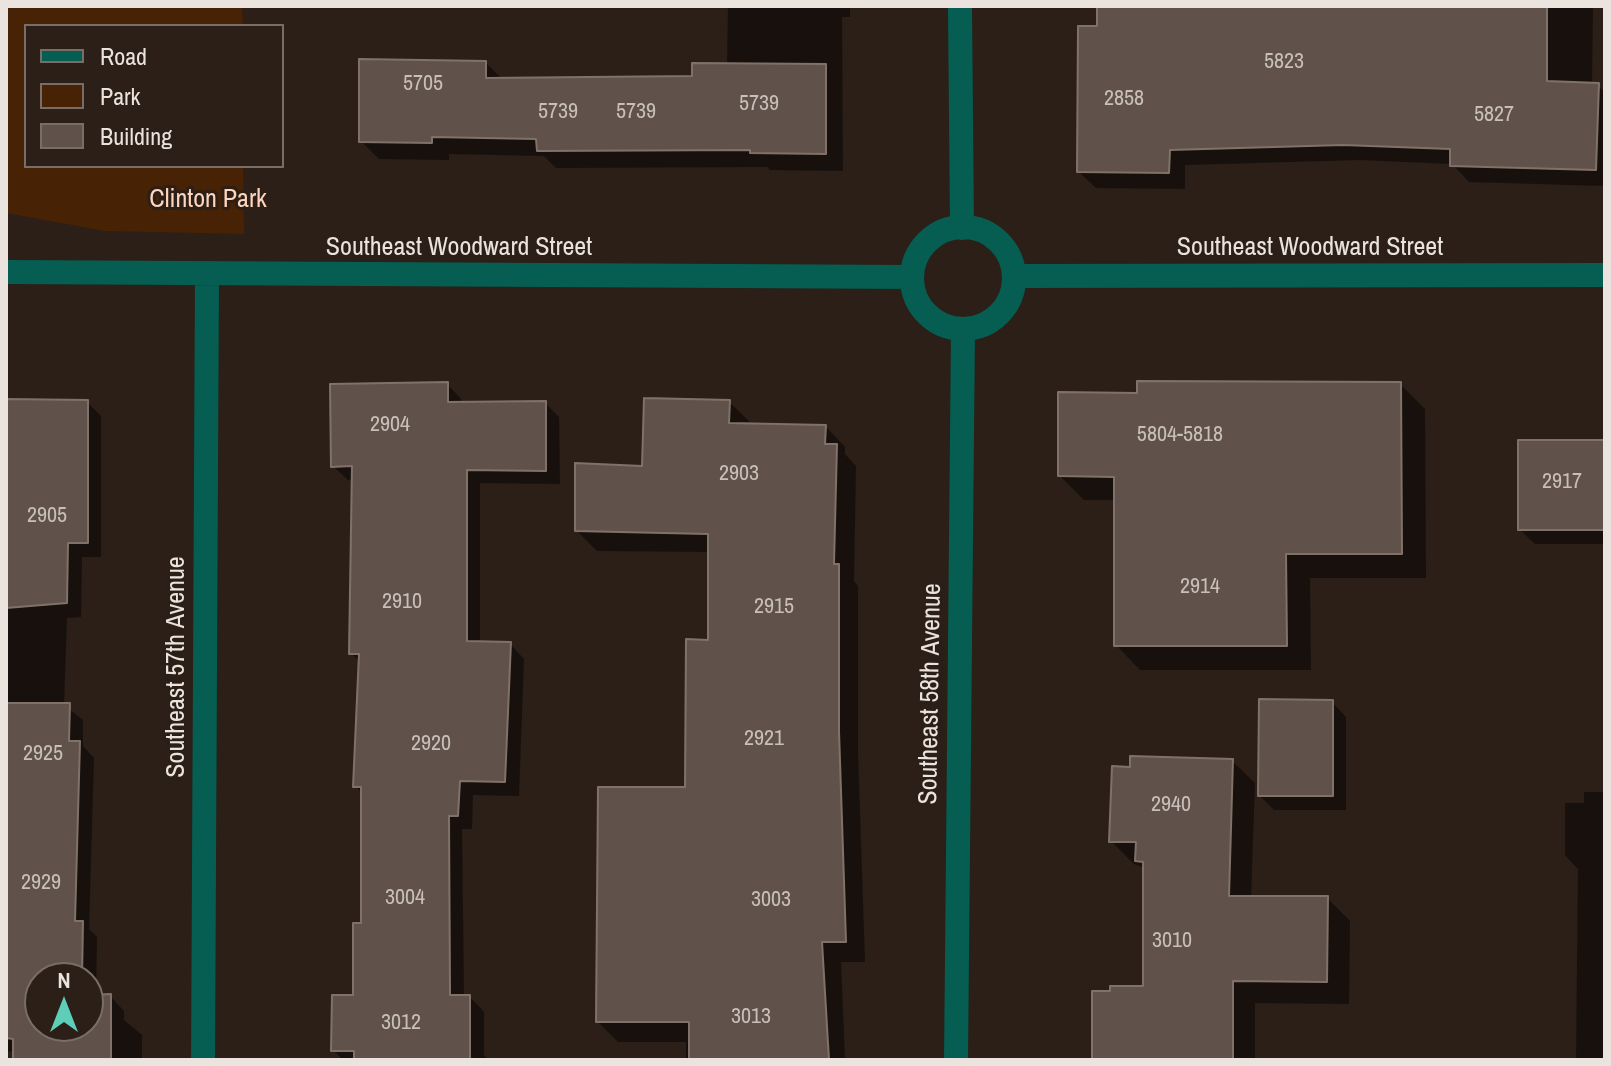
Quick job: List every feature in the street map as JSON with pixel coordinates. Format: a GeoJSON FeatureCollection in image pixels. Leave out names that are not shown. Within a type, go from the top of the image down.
{"type":"FeatureCollection","features":[{"type":"Feature","properties":{"kind":"street"},"geometry":{"type":"LineString","coordinates":[[960,6],[962,228]]}},
{"type":"Feature","properties":{"kind":"street"},"geometry":{"type":"LineString","coordinates":[[962,228],[980,230],[997,239],[1008,255],[1014,276],[1010,299],[999,314],[989,323],[963,329],[939,324],[924,312],[915,296],[912,277],[915,258],[926,242],[942,231],[962,228]]}},
{"type":"Feature","properties":{"kind":"street","name":"Southeast Woodward Street"},"geometry":{"type":"LineString","coordinates":[[6,272],[912,277]]}},
{"type":"Feature","properties":{"kind":"street","name":"Southeast 57th Avenue"},"geometry":{"type":"LineString","coordinates":[[203,1060],[207,275]]}},
{"type":"Feature","properties":{"kind":"street","name":"Southeast Woodward Street"},"geometry":{"type":"LineString","coordinates":[[1014,276],[1605,275]]}},
{"type":"Feature","properties":{"kind":"street","name":"Southeast 58th Avenue"},"geometry":{"type":"LineString","coordinates":[[956,1060],[963,329]]}},
{"type":"Feature","properties":{"kind":"green space","name":"Clinton Park"},"geometry":{"type":"Polygon","coordinates":[[[6,6],[242,6],[243,24],[24,24],[24,168],[243,168],[244,234],[105,231],[6,213],[6,6]]]}},
{"type":"Feature","properties":{"kind":"building"},"geometry":{"type":"Polygon","coordinates":[[[1097,6],[1547,6],[1547,81],[1599,83],[1596,170],[1450,166],[1450,149],[1343,145],[1170,150],[1169,173],[1077,172],[1078,26],[1097,26],[1097,6]]]}},
{"type":"Feature","properties":{"kind":"building"},"geometry":{"type":"Polygon","coordinates":[[[359,59],[486,61],[486,78],[692,76],[692,63],[826,64],[826,154],[750,153],[750,150],[537,151],[536,139],[432,137],[432,143],[359,142],[359,59]]]}},
{"type":"Feature","properties":{"kind":"building"},"geometry":{"type":"Polygon","coordinates":[[[1137,381],[1401,382],[1402,554],[1286,554],[1287,646],[1114,646],[1114,477],[1058,476],[1058,392],[1137,393],[1137,381]]]}},
{"type":"Feature","properties":{"kind":"building"},"geometry":{"type":"Polygon","coordinates":[[[448,382],[448,402],[546,401],[546,471],[467,470],[467,641],[511,642],[505,782],[460,781],[458,816],[449,816],[450,995],[470,995],[470,1060],[354,1060],[354,1051],[331,1051],[332,995],[353,995],[353,923],[361,923],[361,787],[353,787],[359,654],[349,654],[352,466],[331,467],[330,384],[448,382]]]}},
{"type":"Feature","properties":{"kind":"building"},"geometry":{"type":"Polygon","coordinates":[[[644,398],[730,400],[729,423],[826,425],[825,444],[837,444],[834,564],[839,564],[839,731],[846,942],[822,942],[829,1060],[689,1060],[689,1022],[596,1022],[598,787],[685,787],[686,639],[708,640],[708,534],[575,531],[575,463],[642,466],[644,398]]]}},
{"type":"Feature","properties":{"kind":"building"},"geometry":{"type":"Polygon","coordinates":[[[6,399],[88,400],[88,543],[68,543],[67,603],[6,608],[6,399]]]}},
{"type":"Feature","properties":{"kind":"building"},"geometry":{"type":"Polygon","coordinates":[[[1518,440],[1605,440],[1605,530],[1518,530],[1518,440]]]}},
{"type":"Feature","properties":{"kind":"building"},"geometry":{"type":"Polygon","coordinates":[[[1259,699],[1333,700],[1333,796],[1258,796],[1259,699]]]}},
{"type":"Feature","properties":{"kind":"building"},"geometry":{"type":"Polygon","coordinates":[[[6,703],[70,703],[69,741],[80,741],[75,921],[83,921],[82,962],[24,962],[24,1042],[104,1042],[104,994],[111,994],[111,1060],[13,1060],[13,1039],[6,1038],[6,703]]]}},
{"type":"Feature","properties":{"kind":"building"},"geometry":{"type":"Polygon","coordinates":[[[1130,756],[1233,759],[1229,896],[1328,896],[1327,982],[1233,981],[1233,1060],[1092,1060],[1092,991],[1110,991],[1110,986],[1143,986],[1143,862],[1135,861],[1136,842],[1109,842],[1112,766],[1130,767],[1130,756]]]}}]}
